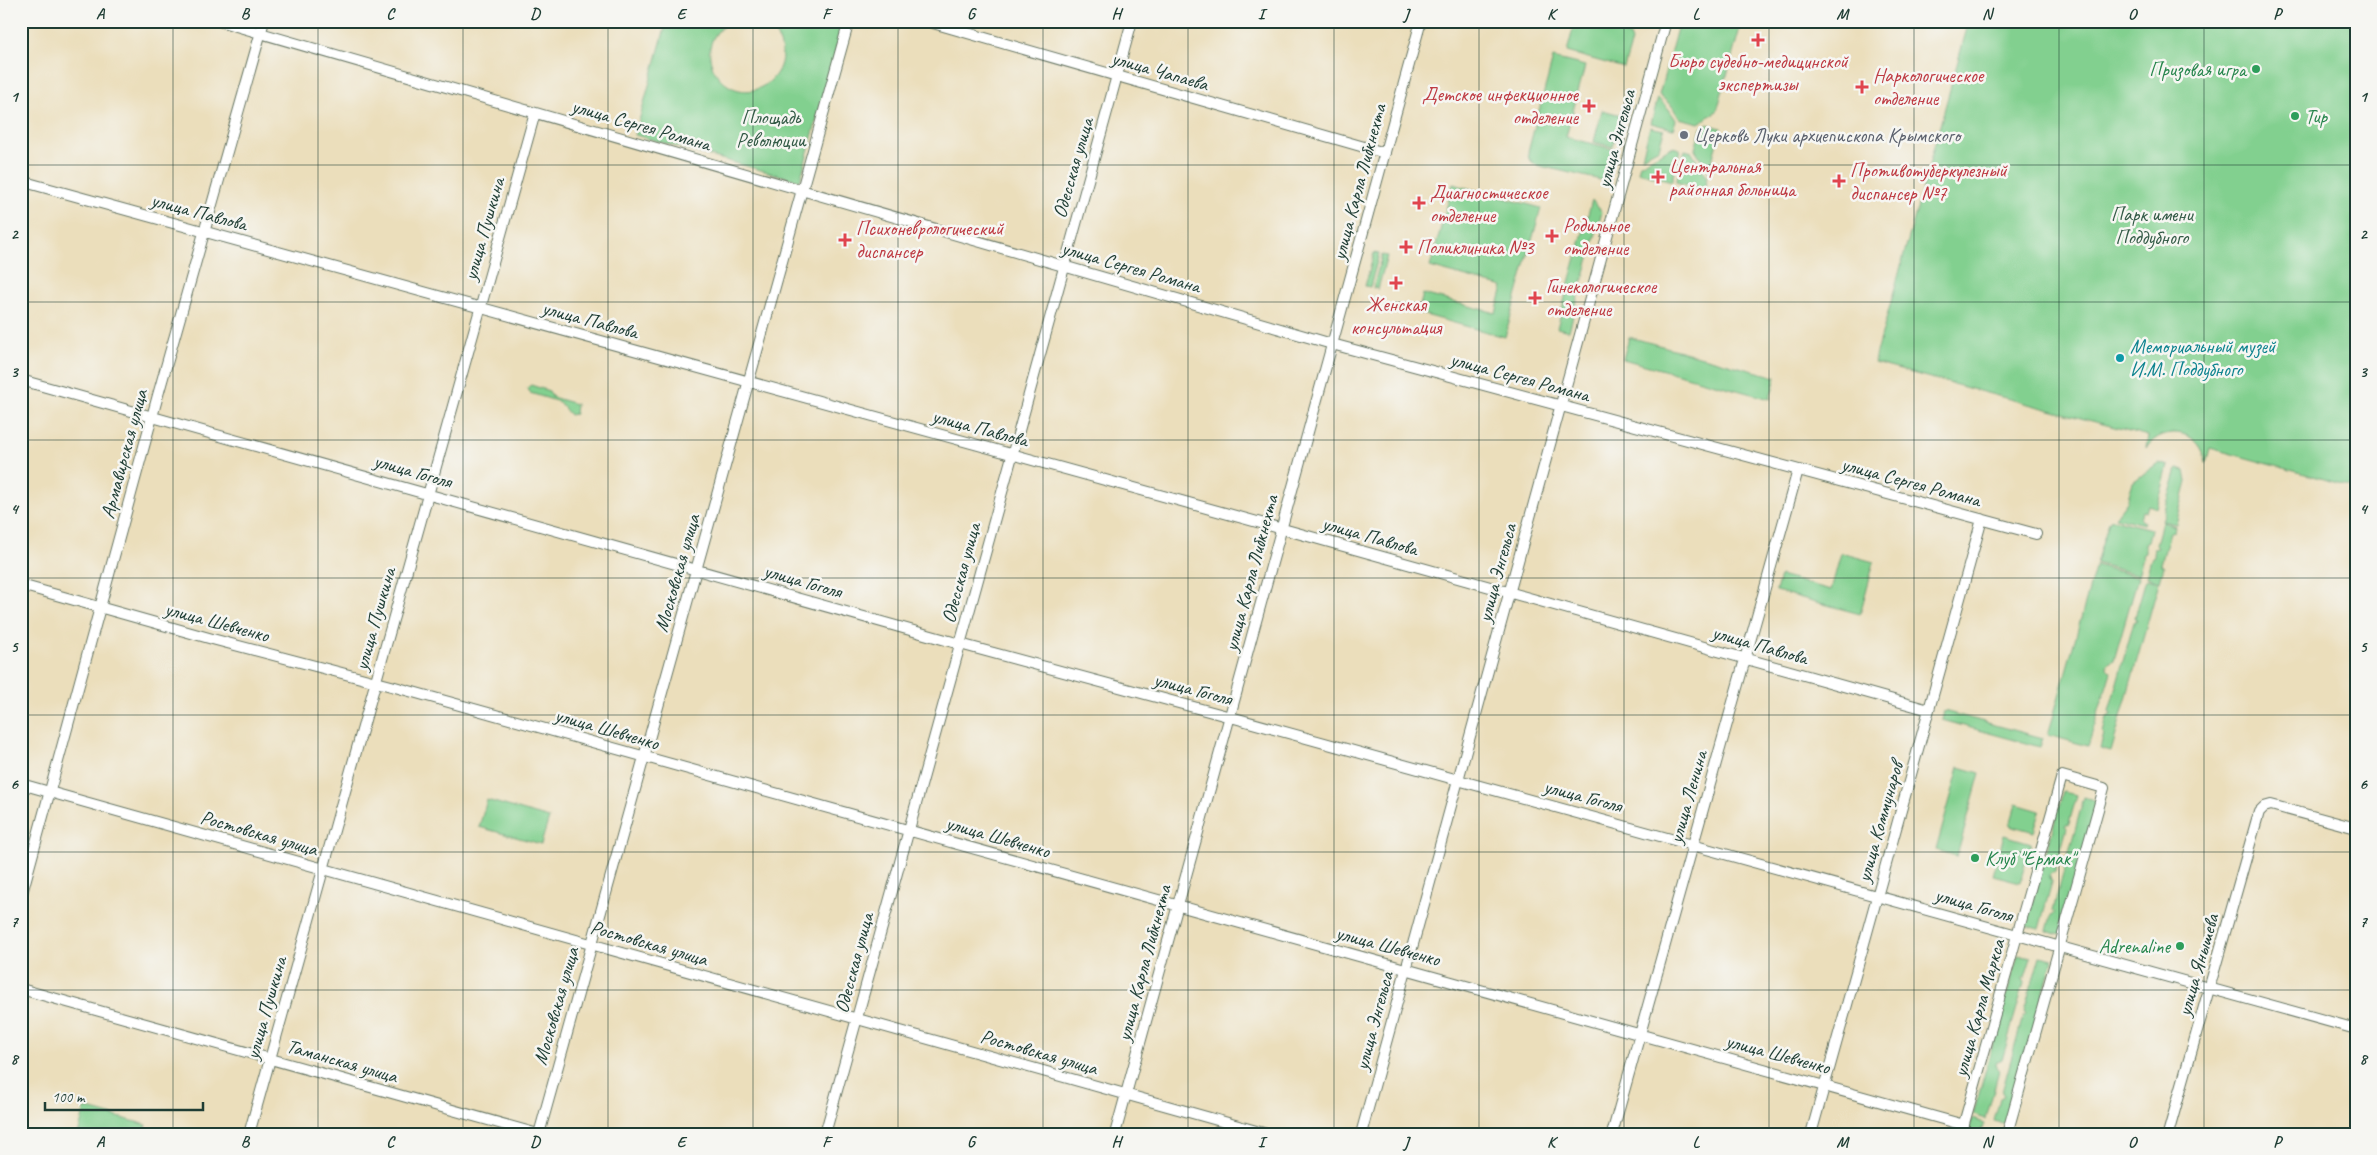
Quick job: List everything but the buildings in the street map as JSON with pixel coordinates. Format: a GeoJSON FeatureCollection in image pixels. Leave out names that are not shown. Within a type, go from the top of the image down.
{"type":"FeatureCollection","features":[{"type":"Feature","properties":{"kind":"street","name":"улица Сергея Романа"},"geometry":{"type":"LineString","coordinates":[[219,21],[1332,344],[2036,534]]}},
{"type":"Feature","properties":{"kind":"street","name":"Армавирская улица"},"geometry":{"type":"LineString","coordinates":[[21,897],[152,417],[264,21]]}},
{"type":"Feature","properties":{"kind":"street","name":"Московская улица"},"geometry":{"type":"LineString","coordinates":[[538,1134],[849,21]]}},
{"type":"Feature","properties":{"kind":"street","name":"улица Чапаева"},"geometry":{"type":"LineString","coordinates":[[926,21],[1385,153]]}},
{"type":"Feature","properties":{"kind":"street","name":"Одесская улица"},"geometry":{"type":"LineString","coordinates":[[826,1134],[1132,21]]}},
{"type":"Feature","properties":{"kind":"street","name":"улица Карла Либкнехта"},"geometry":{"type":"LineString","coordinates":[[1115,1134],[1421,21]]}},
{"type":"Feature","properties":{"kind":"street","name":"улица Энгельса"},"geometry":{"type":"LineString","coordinates":[[1361,1134],[1666,21]]}},
{"type":"Feature","properties":{"kind":"street","name":"улица Пушкина"},"geometry":{"type":"LineString","coordinates":[[248,1134],[535,113]]}},
{"type":"Feature","properties":{"kind":"street","name":"улица Павлова"},"geometry":{"type":"LineString","coordinates":[[21,181],[1012,454],[1929,710]]}},
{"type":"Feature","properties":{"kind":"street","name":"улица Гоголя"},"geometry":{"type":"LineString","coordinates":[[21,380],[960,644],[2356,1029]]}},
{"type":"Feature","properties":{"kind":"street","name":"улица Ленина"},"geometry":{"type":"LineString","coordinates":[[1612,1134],[1798,470]]}},
{"type":"Feature","properties":{"kind":"street","name":"улица Коммунаров"},"geometry":{"type":"LineString","coordinates":[[1812,1134],[1982,519]]}},
{"type":"Feature","properties":{"kind":"street","name":"улица Шевченко"},"geometry":{"type":"LineString","coordinates":[[21,585],[100,608],[376,681],[643,758],[1825,1085],[1963,1129]]}},
{"type":"Feature","properties":{"kind":"street","name":"улица Карла Маркса"},"geometry":{"type":"LineString","coordinates":[[1963,1129],[2062,776],[2104,788],[2060,947]]}},
{"type":"Feature","properties":{"kind":"street","name":"Ростовская улица"},"geometry":{"type":"LineString","coordinates":[[21,784],[1267,1134]]}},
{"type":"Feature","properties":{"kind":"street","name":"улица Янышева"},"geometry":{"type":"LineString","coordinates":[[2168,1134],[2259,812],[2264,807],[2271,805],[2356,828]]}},
{"type":"Feature","properties":{"kind":"street"},"geometry":{"type":"LineString","coordinates":[[2008,1134],[2060,947]]}},
{"type":"Feature","properties":{"kind":"street","name":"Таманская улица"},"geometry":{"type":"LineString","coordinates":[[21,989],[538,1134]]}},
{"type":"Feature","properties":{"kind":"green space","name":"Площадь Революции"},"geometry":{"type":"Polygon","coordinates":[[[667,21],[732,21],[717,32],[710,46],[710,60],[716,73],[726,84],[739,90],[754,90],[769,82],[779,70],[782,59],[782,50],[778,39],[769,27],[760,21],[844,21],[800,181],[635,135],[667,21]]]}},
{"type":"Feature","properties":{"kind":"green space"},"geometry":{"type":"Polygon","coordinates":[[[1575,21],[1611,21],[1609,29],[1630,36],[1632,41],[1624,68],[1567,52],[1575,21]]]}},
{"type":"Feature","properties":{"kind":"green space"},"geometry":{"type":"Polygon","coordinates":[[[1679,21],[1742,21],[1717,111],[1699,123],[1679,118],[1672,106],[1659,95],[1679,21]]]}},
{"type":"Feature","properties":{"kind":"green space","name":"Парк имени Поддубного"},"geometry":{"type":"Polygon","coordinates":[[[1969,21],[2356,21],[2356,488],[2210,448],[2206,464],[2198,444],[2182,434],[2163,435],[2146,448],[2148,436],[1874,363],[1969,21]]]}},
{"type":"Feature","properties":{"kind":"green space"},"geometry":{"type":"Polygon","coordinates":[[[1553,58],[1585,66],[1566,137],[1617,150],[1609,178],[1605,181],[1536,165],[1529,159],[1528,152],[1553,58]]]}},
{"type":"Feature","properties":{"kind":"green space"},"geometry":{"type":"Polygon","coordinates":[[[1658,98],[1676,120],[1673,129],[1651,123],[1658,98]]]}},
{"type":"Feature","properties":{"kind":"green space"},"geometry":{"type":"Polygon","coordinates":[[[1602,110],[1621,115],[1613,147],[1594,142],[1602,110]]]}},
{"type":"Feature","properties":{"kind":"green space"},"geometry":{"type":"Polygon","coordinates":[[[1707,124],[1721,128],[1709,172],[1695,149],[1701,128],[1707,124]]]}},
{"type":"Feature","properties":{"kind":"green space"},"geometry":{"type":"Polygon","coordinates":[[[1650,127],[1664,130],[1659,148],[1642,157],[1650,127]]]}},
{"type":"Feature","properties":{"kind":"green space"},"geometry":{"type":"Polygon","coordinates":[[[1672,147],[1680,149],[1672,181],[1638,172],[1640,164],[1672,147]]]}},
{"type":"Feature","properties":{"kind":"green space"},"geometry":{"type":"Polygon","coordinates":[[[1685,150],[1692,152],[1707,177],[1704,190],[1676,182],[1685,150]]]}},
{"type":"Feature","properties":{"kind":"green space"},"geometry":{"type":"Polygon","coordinates":[[[1453,184],[1541,208],[1505,337],[1418,313],[1423,294],[1496,313],[1503,287],[1430,267],[1453,184]]]}},
{"type":"Feature","properties":{"kind":"green space"},"geometry":{"type":"Polygon","coordinates":[[[1592,200],[1602,212],[1580,290],[1568,286],[1592,200]]]}},
{"type":"Feature","properties":{"kind":"green space"},"geometry":{"type":"Polygon","coordinates":[[[1374,253],[1379,254],[1370,287],[1365,286],[1374,253]]]}},
{"type":"Feature","properties":{"kind":"green space"},"geometry":{"type":"Polygon","coordinates":[[[1382,255],[1387,256],[1378,289],[1373,288],[1382,255]]]}},
{"type":"Feature","properties":{"kind":"green space"},"geometry":{"type":"Polygon","coordinates":[[[1567,290],[1579,293],[1569,331],[1557,328],[1567,290]]]}},
{"type":"Feature","properties":{"kind":"green space"},"geometry":{"type":"Polygon","coordinates":[[[1629,337],[1776,377],[1770,399],[1623,359],[1629,337]]]}},
{"type":"Feature","properties":{"kind":"green space"},"geometry":{"type":"Polygon","coordinates":[[[531,385],[549,391],[552,397],[576,404],[575,414],[570,415],[559,402],[530,393],[527,388],[531,385]]]}},
{"type":"Feature","properties":{"kind":"green space"},"geometry":{"type":"Polygon","coordinates":[[[2158,463],[2168,466],[2157,508],[2148,505],[2146,512],[2142,511],[2140,520],[2144,522],[2143,524],[2115,517],[2127,501],[2133,482],[2158,463]]]}},
{"type":"Feature","properties":{"kind":"green space"},"geometry":{"type":"Polygon","coordinates":[[[2177,469],[2185,471],[2187,482],[2176,524],[2162,521],[2177,469]]]}},
{"type":"Feature","properties":{"kind":"green space"},"geometry":{"type":"Polygon","coordinates":[[[2112,519],[2151,529],[2148,541],[2145,543],[2145,552],[2142,554],[2143,557],[2138,575],[2096,563],[2109,521],[2112,519]]]}},
{"type":"Feature","properties":{"kind":"green space"},"geometry":{"type":"Polygon","coordinates":[[[2162,522],[2175,526],[2174,531],[2170,532],[2161,564],[2164,566],[2160,581],[2146,577],[2151,559],[2154,557],[2154,548],[2158,547],[2156,544],[2162,522]]]}},
{"type":"Feature","properties":{"kind":"green space"},"geometry":{"type":"Polygon","coordinates":[[[1841,553],[1874,562],[1860,614],[1776,591],[1780,576],[1831,590],[1841,553]]]}},
{"type":"Feature","properties":{"kind":"green space"},"geometry":{"type":"Polygon","coordinates":[[[2096,565],[2138,577],[2114,660],[2107,664],[2107,668],[2111,672],[2088,746],[2048,735],[2096,565]]]}},
{"type":"Feature","properties":{"kind":"green space"},"geometry":{"type":"Polygon","coordinates":[[[2146,579],[2159,582],[2111,752],[2100,749],[2103,733],[2107,717],[2111,715],[2109,711],[2134,622],[2137,620],[2135,617],[2146,579]]]}},
{"type":"Feature","properties":{"kind":"green space"},"geometry":{"type":"Polygon","coordinates":[[[1944,711],[2043,738],[2040,747],[1942,720],[1944,711]]]}},
{"type":"Feature","properties":{"kind":"green space"},"geometry":{"type":"Polygon","coordinates":[[[1959,767],[1980,773],[1957,856],[1936,850],[1959,767]]]}},
{"type":"Feature","properties":{"kind":"green space"},"geometry":{"type":"Polygon","coordinates":[[[2063,792],[2077,795],[2069,823],[2065,825],[2067,828],[2055,871],[2049,875],[2052,882],[2039,929],[2026,926],[2063,792]]]}},
{"type":"Feature","properties":{"kind":"green space"},"geometry":{"type":"Polygon","coordinates":[[[2084,797],[2097,801],[2060,935],[2047,931],[2051,915],[2055,913],[2053,910],[2084,797]]]}},
{"type":"Feature","properties":{"kind":"green space"},"geometry":{"type":"Polygon","coordinates":[[[487,800],[549,818],[541,844],[479,827],[487,800]]]}},
{"type":"Feature","properties":{"kind":"green space"},"geometry":{"type":"Polygon","coordinates":[[[2016,804],[2040,811],[2034,832],[2010,825],[2016,804]]]}},
{"type":"Feature","properties":{"kind":"green space"},"geometry":{"type":"Polygon","coordinates":[[[2004,835],[2031,843],[2020,882],[1993,875],[2004,835]]]}},
{"type":"Feature","properties":{"kind":"green space"},"geometry":{"type":"Polygon","coordinates":[[[2018,955],[2031,958],[2025,977],[2022,979],[2024,983],[2002,1060],[1996,1063],[1996,1068],[1999,1071],[1986,1119],[1973,1115],[2018,955]]]}},
{"type":"Feature","properties":{"kind":"green space"},"geometry":{"type":"Polygon","coordinates":[[[2040,956],[2053,959],[2006,1124],[1994,1121],[2000,1098],[2004,1096],[2002,1092],[2023,1016],[2026,1014],[2024,1011],[2040,956]]]}},
{"type":"Feature","properties":{"kind":"green space"},"geometry":{"type":"Polygon","coordinates":[[[85,1108],[147,1125],[144,1134],[78,1134],[85,1108]]]}},
{"type":"Feature","properties":{"kind":"green space"},"geometry":{"type":"Polygon","coordinates":[[[1972,1119],[1985,1123],[1980,1129],[1982,1134],[1967,1134],[1972,1119]]]}},
{"type":"Feature","properties":{"kind":"place","name":"Бюро судебно-медицинской экспертизы"},"geometry":{"type":"Point","coordinates":[1758,40]}},
{"type":"Feature","properties":{"kind":"place","name":"Призовая игра"},"geometry":{"type":"Point","coordinates":[2256,69]}},
{"type":"Feature","properties":{"kind":"place","name":"Наркологическое отделение"},"geometry":{"type":"Point","coordinates":[1862,87]}},
{"type":"Feature","properties":{"kind":"place","name":"Детское инфекционное отделение"},"geometry":{"type":"Point","coordinates":[1589,106]}},
{"type":"Feature","properties":{"kind":"place","name":"Тир"},"geometry":{"type":"Point","coordinates":[2295,116]}},
{"type":"Feature","properties":{"kind":"place","name":"Церковь Луки архиепископа Крымского"},"geometry":{"type":"Point","coordinates":[1684,135]}},
{"type":"Feature","properties":{"kind":"place","name":"Центральная районная больница"},"geometry":{"type":"Point","coordinates":[1658,177]}},
{"type":"Feature","properties":{"kind":"place","name":"Противотуберкулезный диспансер №7"},"geometry":{"type":"Point","coordinates":[1839,181]}},
{"type":"Feature","properties":{"kind":"place","name":"Диагностическое отделение"},"geometry":{"type":"Point","coordinates":[1419,203]}},
{"type":"Feature","properties":{"kind":"place","name":"Родильное отделение"},"geometry":{"type":"Point","coordinates":[1552,236]}},
{"type":"Feature","properties":{"kind":"place","name":"Психоневрологический диспансер"},"geometry":{"type":"Point","coordinates":[845,240]}},
{"type":"Feature","properties":{"kind":"place","name":"Поликлиника №3"},"geometry":{"type":"Point","coordinates":[1406,247]}},
{"type":"Feature","properties":{"kind":"place","name":"Женская консультация"},"geometry":{"type":"Point","coordinates":[1396,283]}},
{"type":"Feature","properties":{"kind":"place","name":"Гинекологическое отделение"},"geometry":{"type":"Point","coordinates":[1535,298]}},
{"type":"Feature","properties":{"kind":"place","name":"Мемориальный музей И.М. Поддубного"},"geometry":{"type":"Point","coordinates":[2120,358]}},
{"type":"Feature","properties":{"kind":"place","name":"Клуб \"Ермак\""},"geometry":{"type":"Point","coordinates":[1975,858]}},
{"type":"Feature","properties":{"kind":"place","name":"Аdrenaline"},"geometry":{"type":"Point","coordinates":[2180,946]}}]}
